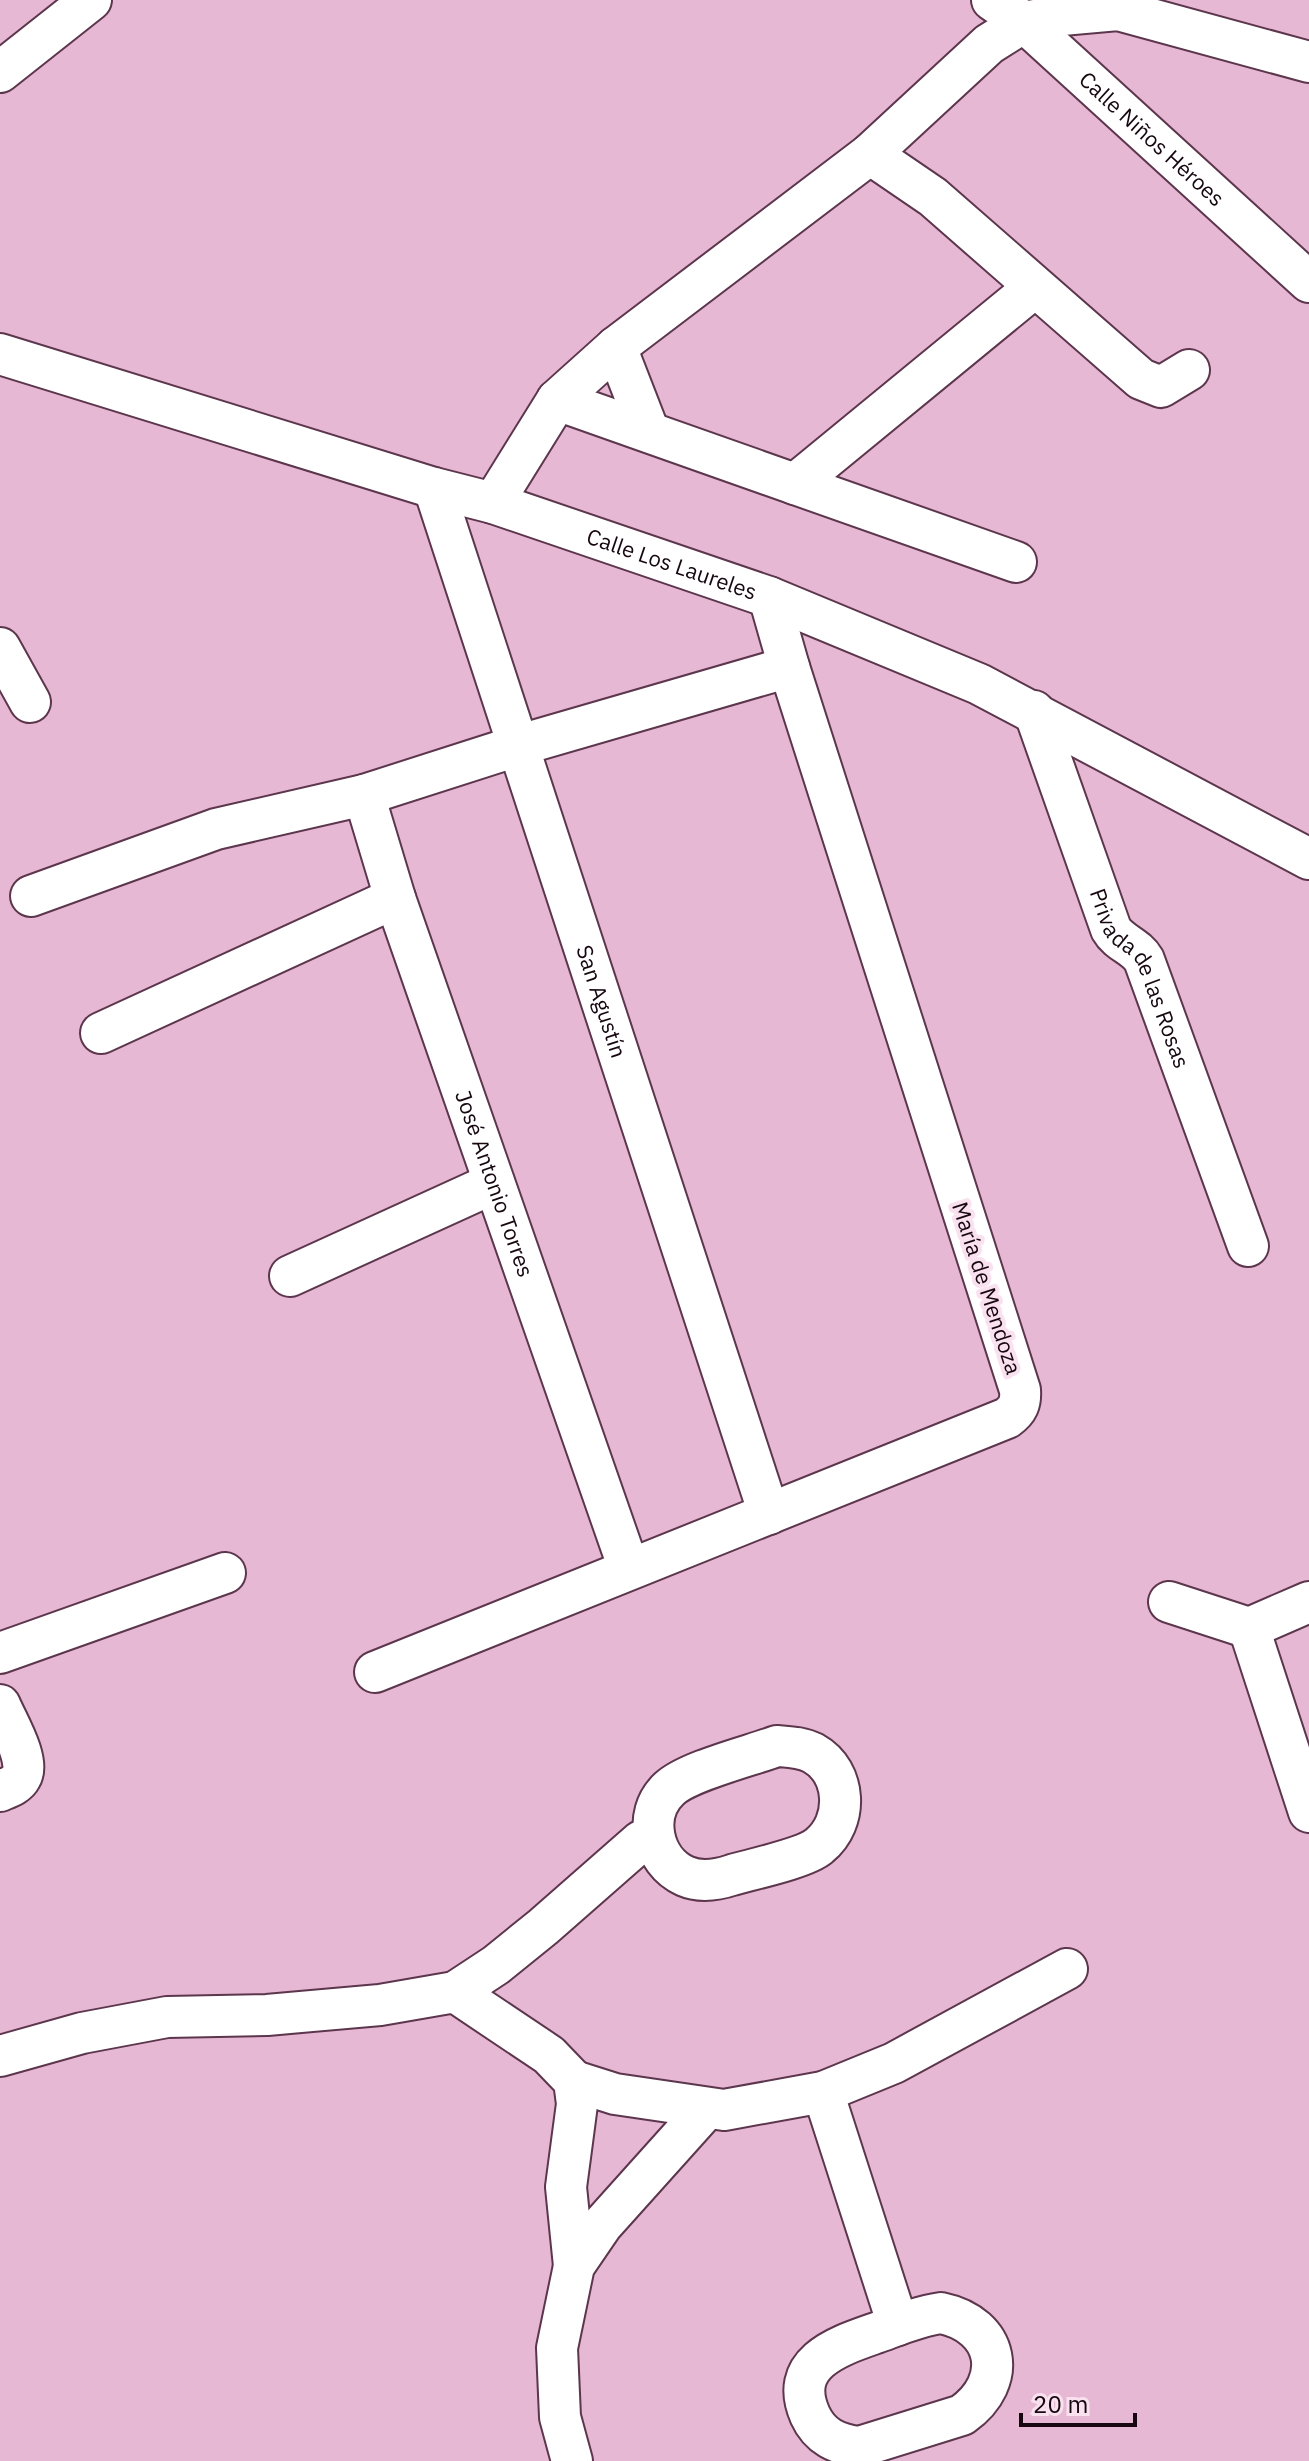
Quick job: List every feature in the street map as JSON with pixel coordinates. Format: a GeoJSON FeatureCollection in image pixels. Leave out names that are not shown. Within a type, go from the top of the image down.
{"type":"FeatureCollection","features":[{"type":"Feature","properties":{"kind":"street"},"geometry":{"type":"LineString","coordinates":[[0,72],[91,0]]}},
{"type":"Feature","properties":{"kind":"street"},"geometry":{"type":"LineString","coordinates":[[493,503],[557,400],[616,347],[870,154],[989,44],[1008,11],[1062,15],[1119,5],[1309,62]]}},
{"type":"Feature","properties":{"kind":"street","name":"Calle Niños Héroes"},"geometry":{"type":"LineString","coordinates":[[1008,11],[1309,282]]}},
{"type":"Feature","properties":{"kind":"street"},"geometry":{"type":"LineString","coordinates":[[870,154],[933,197],[1141,379],[1161,387],[1189,370]]}},
{"type":"Feature","properties":{"kind":"street"},"geometry":{"type":"LineString","coordinates":[[795,484],[1035,287]]}},
{"type":"Feature","properties":{"kind":"street"},"geometry":{"type":"LineString","coordinates":[[616,347],[649,432]]}},
{"type":"Feature","properties":{"kind":"street","name":"Calle Los Laureles"},"geometry":{"type":"LineString","coordinates":[[0,354],[434,488],[493,503],[769,597],[979,684],[1309,859]]}},
{"type":"Feature","properties":{"kind":"street"},"geometry":{"type":"LineString","coordinates":[[557,400],[1016,562]]}},
{"type":"Feature","properties":{"kind":"street","name":"San Agustín"},"geometry":{"type":"LineString","coordinates":[[434,488],[769,1514]]}},
{"type":"Feature","properties":{"kind":"street","name":"María de Mendoza"},"geometry":{"type":"LineString","coordinates":[[375,1672],[1007,1418],[1016,1411],[1021,1401],[769,597]]}},
{"type":"Feature","properties":{"kind":"street"},"geometry":{"type":"LineString","coordinates":[[0,648],[30,702]]}},
{"type":"Feature","properties":{"kind":"street"},"geometry":{"type":"LineString","coordinates":[[31,896],[216,829],[364,795],[520,745],[789,667]]}},
{"type":"Feature","properties":{"kind":"street","name":"Privada de las Rosas"},"geometry":{"type":"LineString","coordinates":[[1034,711],[1111,929],[1116,938],[1139,952],[1144,960],[1248,1246]]}},
{"type":"Feature","properties":{"kind":"street","name":"José Antonio Torres"},"geometry":{"type":"LineString","coordinates":[[364,795],[395,898],[629,1569]]}},
{"type":"Feature","properties":{"kind":"street"},"geometry":{"type":"LineString","coordinates":[[101,1033],[395,898]]}},
{"type":"Feature","properties":{"kind":"street"},"geometry":{"type":"LineString","coordinates":[[290,1276],[494,1183]]}},
{"type":"Feature","properties":{"kind":"street"},"geometry":{"type":"LineString","coordinates":[[0,1653],[225,1573]]}},
{"type":"Feature","properties":{"kind":"street"},"geometry":{"type":"LineString","coordinates":[[1169,1602],[1249,1628],[1309,1602]]}},
{"type":"Feature","properties":{"kind":"street"},"geometry":{"type":"LineString","coordinates":[[1249,1628],[1309,1812]]}},
{"type":"Feature","properties":{"kind":"street"},"geometry":{"type":"LineString","coordinates":[[0,1705],[25,1768],[21,1779],[0,1791]]}},
{"type":"Feature","properties":{"kind":"street"},"geometry":{"type":"LineString","coordinates":[[777,1746],[795,1747],[813,1753],[828,1766],[838,1782],[841,1800],[839,1819],[830,1836],[816,1849],[719,1879],[693,1878],[670,1867],[659,1852],[654,1837],[653,1819],[658,1803],[668,1789],[682,1779],[777,1746]]}},
{"type":"Feature","properties":{"kind":"street"},"geometry":{"type":"LineString","coordinates":[[0,2056],[82,2033],[167,2017],[281,2014],[380,2005],[455,1992],[496,1965],[543,1927],[641,1841],[654,1837]]}},
{"type":"Feature","properties":{"kind":"street"},"geometry":{"type":"LineString","coordinates":[[455,1992],[549,2055],[574,2081],[615,2094],[724,2110],[823,2092],[894,2063],[1067,1969]]}},
{"type":"Feature","properties":{"kind":"street"},"geometry":{"type":"LineString","coordinates":[[572,2461],[560,2417],[557,2348],[574,2266],[566,2187],[577,2104],[574,2081]]}},
{"type":"Feature","properties":{"kind":"street"},"geometry":{"type":"LineString","coordinates":[[823,2092],[898,2325]]}},
{"type":"Feature","properties":{"kind":"street"},"geometry":{"type":"LineString","coordinates":[[574,2266],[602,2225],[707,2108]]}},
{"type":"Feature","properties":{"kind":"street"},"geometry":{"type":"LineString","coordinates":[[941,2313],[959,2317],[974,2326],[985,2339],[992,2356],[992,2373],[987,2391],[977,2404],[962,2415],[859,2447],[826,2437],[814,2424],[807,2408],[805,2391],[809,2374],[818,2360],[832,2349],[898,2325],[924,2315],[941,2313]]}}]}
